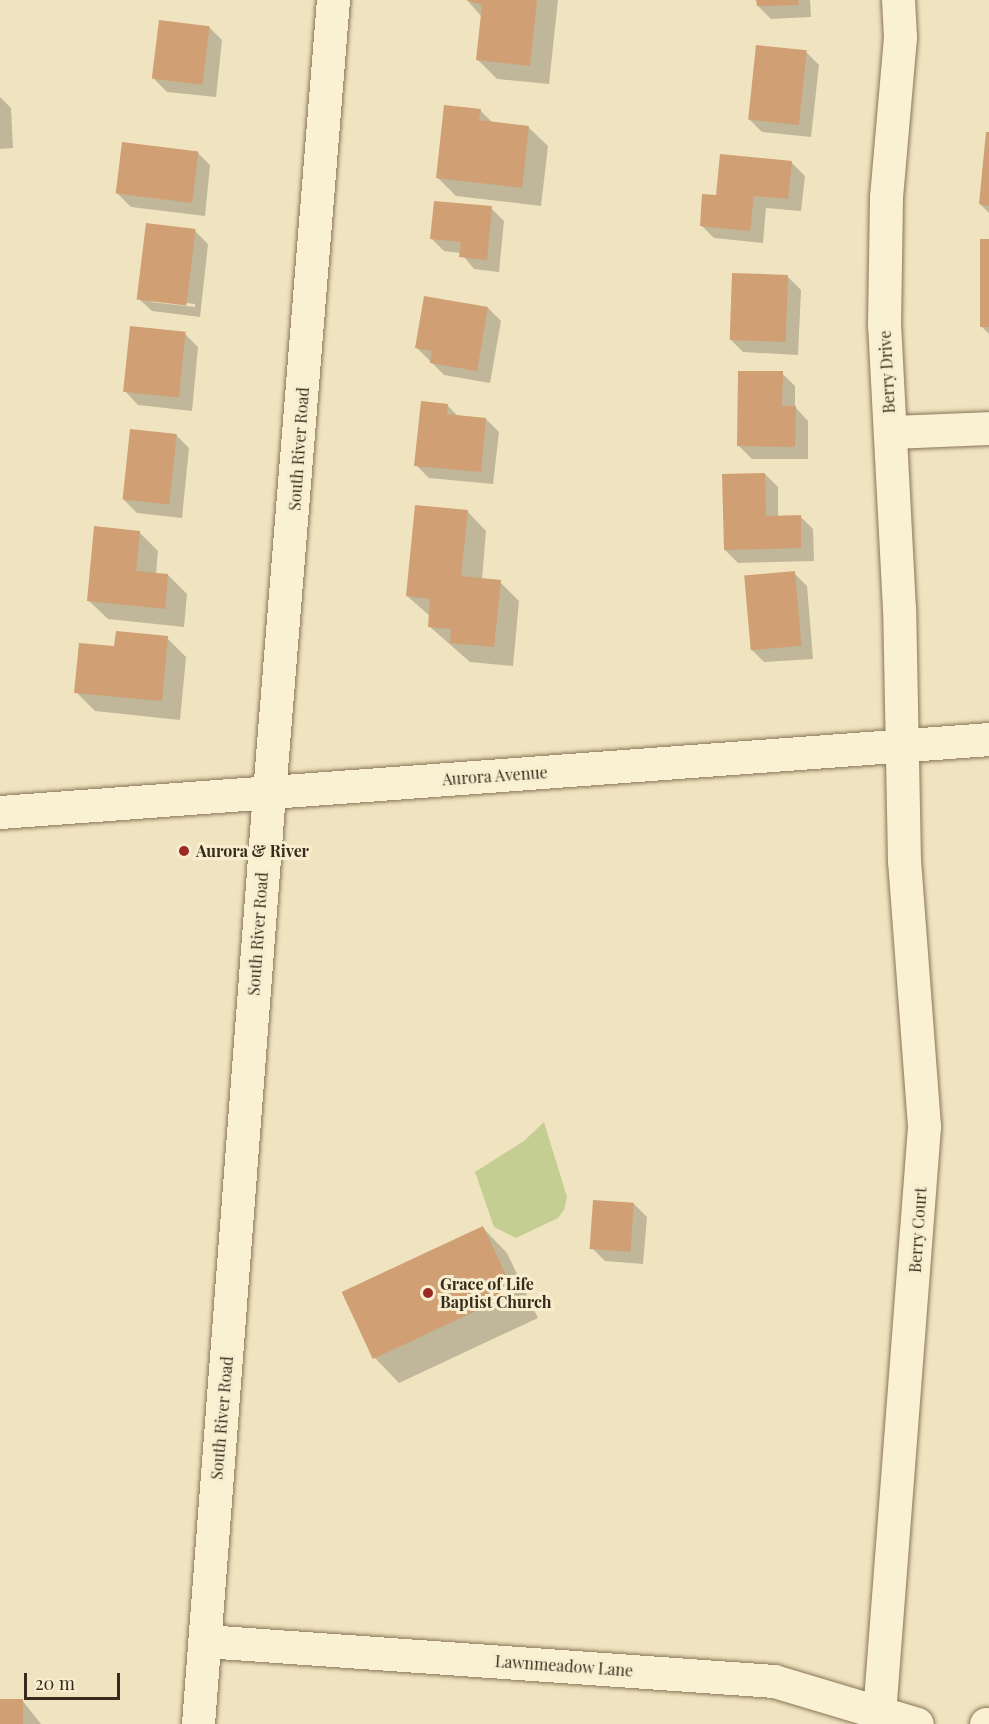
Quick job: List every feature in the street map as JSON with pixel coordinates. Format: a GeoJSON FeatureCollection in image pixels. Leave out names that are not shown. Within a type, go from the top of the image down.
{"type":"FeatureCollection","features":[{"type":"Feature","properties":{"kind":"street","name":"South River Road"},"geometry":{"type":"LineString","coordinates":[[198,1724],[269,793],[333,0]]}},
{"type":"Feature","properties":{"kind":"street","name":"Berry Drive"},"geometry":{"type":"LineString","coordinates":[[898,0],[900,37],[886,197],[884,325],[902,745]]}},
{"type":"Feature","properties":{"kind":"street"},"geometry":{"type":"LineString","coordinates":[[890,432],[989,429]]}},
{"type":"Feature","properties":{"kind":"street","name":"Aurora Avenue"},"geometry":{"type":"LineString","coordinates":[[0,812],[989,739]]}},
{"type":"Feature","properties":{"kind":"street","name":"Berry Court"},"geometry":{"type":"LineString","coordinates":[[879,1714],[924,1126],[904,861],[902,745]]}},
{"type":"Feature","properties":{"kind":"street","name":"Lawnmeadow Lane"},"geometry":{"type":"LineString","coordinates":[[205,1641],[774,1681],[917,1724]]}},
{"type":"Feature","properties":{"kind":"green space"},"geometry":{"type":"Polygon","coordinates":[[[544,1122],[567,1197],[564,1210],[558,1218],[516,1238],[494,1227],[475,1172],[524,1141],[544,1122]]]}},
{"type":"Feature","properties":{"kind":"building"},"geometry":{"type":"Polygon","coordinates":[[[466,0],[537,0],[530,66],[476,60],[482,5],[466,0]]]}},
{"type":"Feature","properties":{"kind":"building"},"geometry":{"type":"Polygon","coordinates":[[[756,0],[798,0],[799,5],[757,6],[756,0]]]}},
{"type":"Feature","properties":{"kind":"building"},"geometry":{"type":"Polygon","coordinates":[[[159,20],[210,26],[202,85],[152,79],[159,20]]]}},
{"type":"Feature","properties":{"kind":"building"},"geometry":{"type":"Polygon","coordinates":[[[756,45],[807,50],[799,125],[748,120],[756,45]]]}},
{"type":"Feature","properties":{"kind":"building"},"geometry":{"type":"Polygon","coordinates":[[[444,105],[481,109],[479,120],[529,126],[522,188],[436,178],[444,105]]]}},
{"type":"Feature","properties":{"kind":"building"},"geometry":{"type":"Polygon","coordinates":[[[986,132],[989,132],[989,206],[979,204],[986,132]]]}},
{"type":"Feature","properties":{"kind":"building"},"geometry":{"type":"Polygon","coordinates":[[[122,142],[198,151],[192,203],[116,194],[122,142]]]}},
{"type":"Feature","properties":{"kind":"building"},"geometry":{"type":"Polygon","coordinates":[[[720,154],[792,161],[788,199],[754,196],[750,231],[700,226],[702,194],[716,195],[720,154]]]}},
{"type":"Feature","properties":{"kind":"building"},"geometry":{"type":"Polygon","coordinates":[[[434,201],[492,206],[487,260],[459,257],[461,242],[430,239],[434,201]]]}},
{"type":"Feature","properties":{"kind":"building"},"geometry":{"type":"Polygon","coordinates":[[[146,223],[196,229],[186,306],[137,299],[146,223]]]}},
{"type":"Feature","properties":{"kind":"building"},"geometry":{"type":"Polygon","coordinates":[[[980,239],[989,239],[989,327],[980,327],[980,239]]]}},
{"type":"Feature","properties":{"kind":"building"},"geometry":{"type":"Polygon","coordinates":[[[732,273],[788,275],[786,342],[730,340],[732,273]]]}},
{"type":"Feature","properties":{"kind":"building"},"geometry":{"type":"Polygon","coordinates":[[[424,296],[488,307],[477,371],[430,363],[432,351],[415,348],[424,296]]]}},
{"type":"Feature","properties":{"kind":"building"},"geometry":{"type":"Polygon","coordinates":[[[130,326],[186,332],[179,397],[123,392],[130,326]]]}},
{"type":"Feature","properties":{"kind":"building"},"geometry":{"type":"Polygon","coordinates":[[[738,371],[783,371],[782,406],[796,406],[795,447],[737,446],[738,371]]]}},
{"type":"Feature","properties":{"kind":"building"},"geometry":{"type":"Polygon","coordinates":[[[421,401],[448,404],[447,414],[486,418],[481,472],[414,466],[421,401]]]}},
{"type":"Feature","properties":{"kind":"building"},"geometry":{"type":"Polygon","coordinates":[[[130,429],[177,434],[169,505],[123,500],[130,429]]]}},
{"type":"Feature","properties":{"kind":"building"},"geometry":{"type":"Polygon","coordinates":[[[765,473],[766,516],[801,515],[801,548],[724,550],[722,474],[765,473]]]}},
{"type":"Feature","properties":{"kind":"building"},"geometry":{"type":"Polygon","coordinates":[[[415,505],[468,510],[461,576],[501,580],[494,647],[450,643],[451,629],[428,627],[430,599],[406,596],[415,505]]]}},
{"type":"Feature","properties":{"kind":"building"},"geometry":{"type":"Polygon","coordinates":[[[94,526],[140,531],[136,571],[168,574],[165,609],[87,601],[94,526]]]}},
{"type":"Feature","properties":{"kind":"building"},"geometry":{"type":"Polygon","coordinates":[[[795,571],[802,646],[751,650],[744,575],[795,571]]]}},
{"type":"Feature","properties":{"kind":"building"},"geometry":{"type":"Polygon","coordinates":[[[116,631],[168,636],[162,701],[74,693],[79,643],[114,646],[116,631]]]}},
{"type":"Feature","properties":{"kind":"building"},"geometry":{"type":"Polygon","coordinates":[[[593,1200],[634,1203],[630,1252],[590,1249],[593,1200]]]}},
{"type":"Feature","properties":{"kind":"building","name":"Grace of Life Baptist Church"},"geometry":{"type":"Polygon","coordinates":[[[483,1226],[514,1293],[373,1359],[342,1292],[483,1226]]]}},
{"type":"Feature","properties":{"kind":"building"},"geometry":{"type":"Polygon","coordinates":[[[0,1699],[23,1699],[23,1724],[0,1724],[0,1699]]]}},
{"type":"Feature","properties":{"kind":"place","name":"Aurora & River"},"geometry":{"type":"Point","coordinates":[184,851]}},
{"type":"Feature","properties":{"kind":"place","name":"Grace of Life Baptist Church"},"geometry":{"type":"Point","coordinates":[428,1293]}}]}
